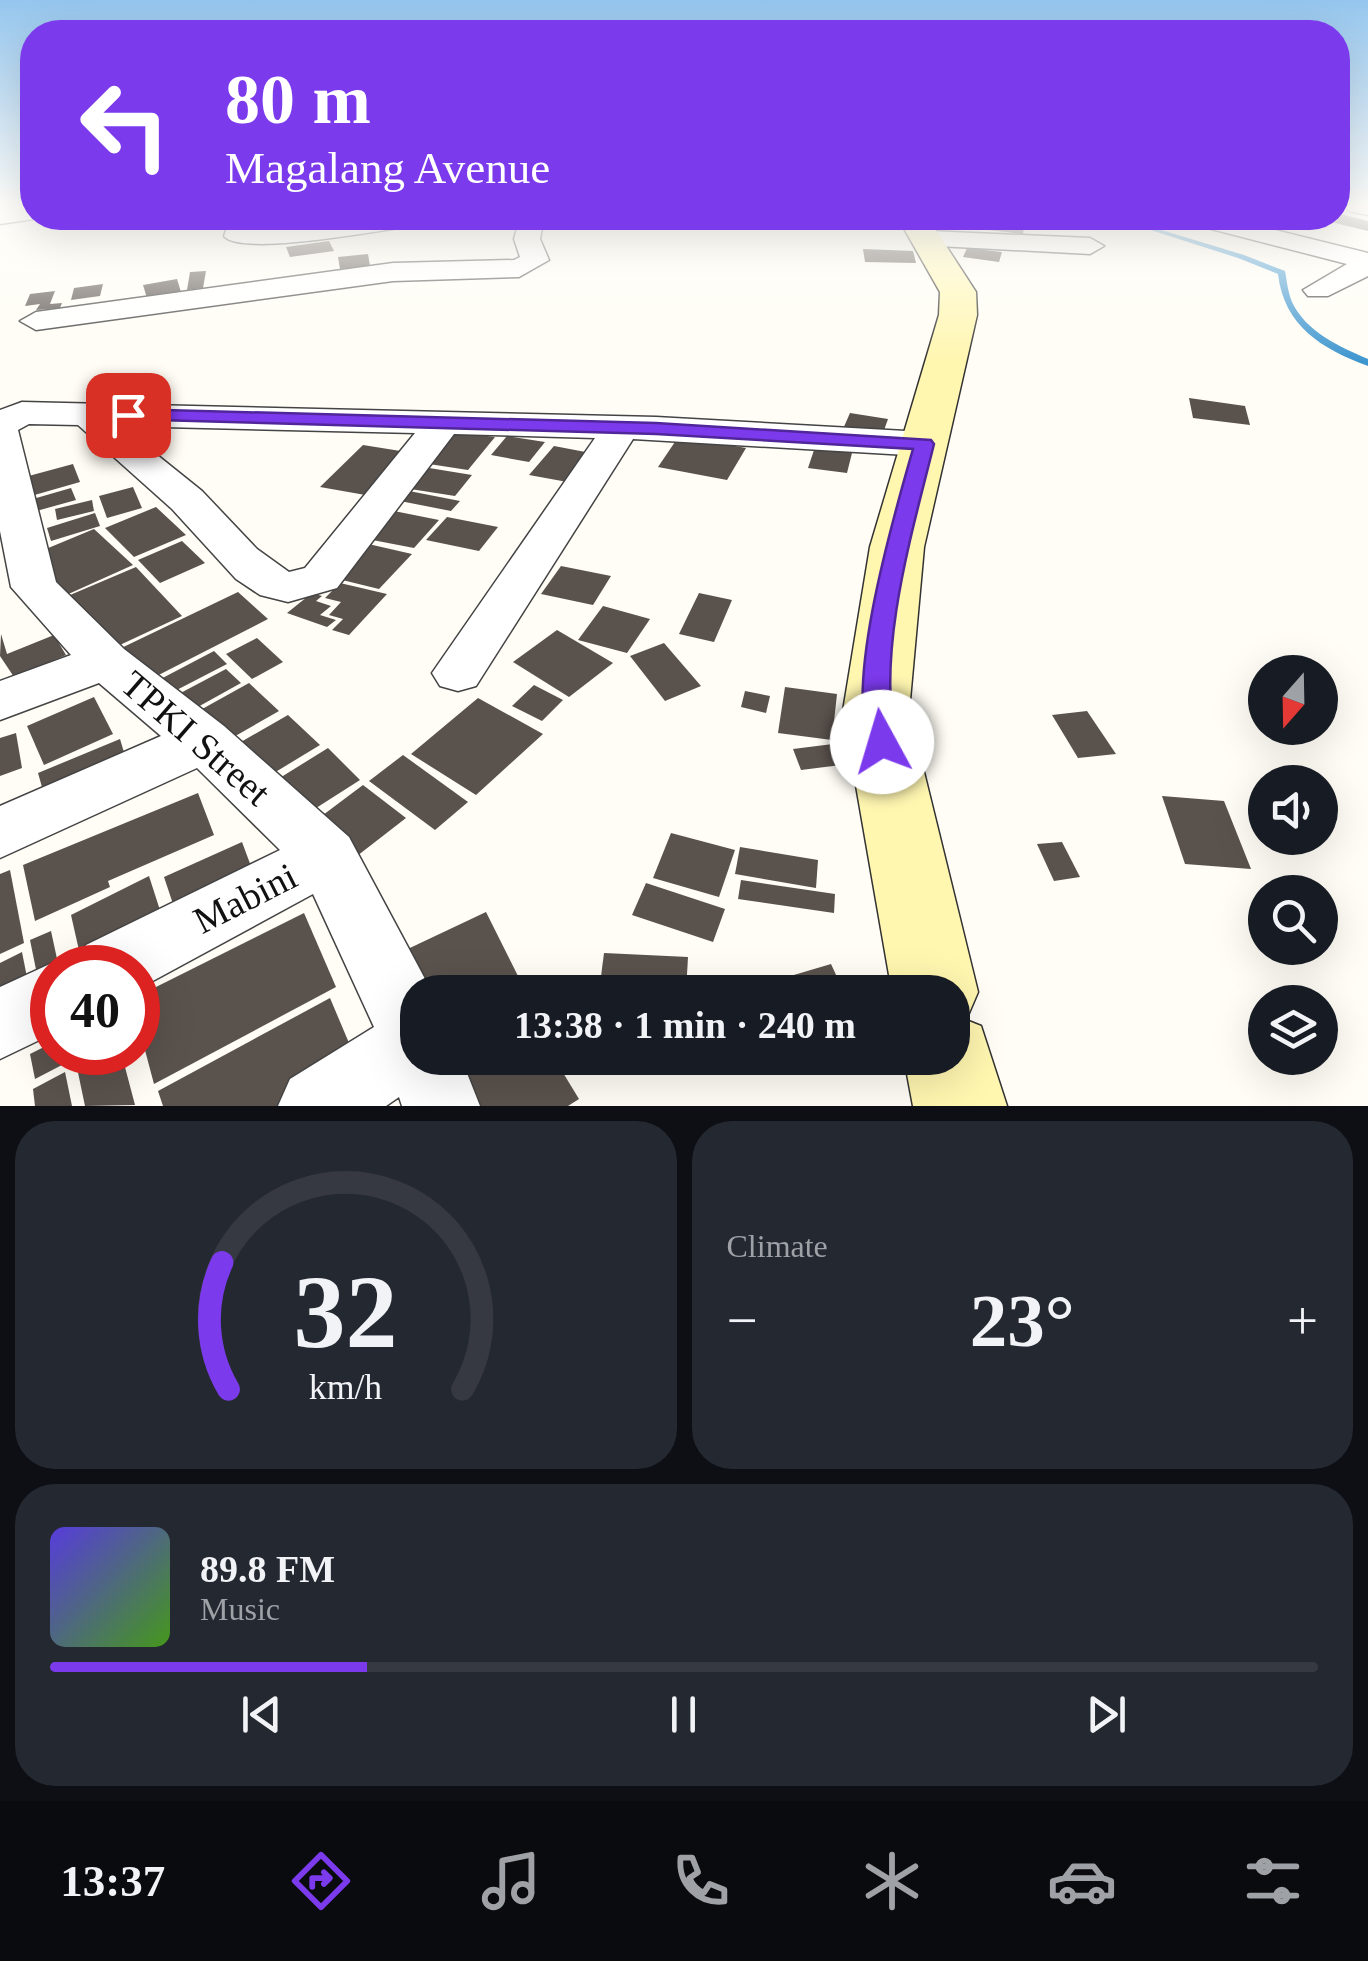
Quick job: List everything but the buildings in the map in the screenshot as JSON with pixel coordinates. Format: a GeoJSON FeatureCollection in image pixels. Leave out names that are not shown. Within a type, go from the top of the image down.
{"type":"FeatureCollection","features":[{"type":"Feature","properties":{"kind":"street"},"geometry":{"type":"LineString","coordinates":[[36,321],[409,270],[518,268],[534,258]]}},
{"type":"Feature","properties":{"kind":"street"},"geometry":{"type":"LineString","coordinates":[[931,975],[876,712],[897,547],[958,304],[958,292],[938,258]]}},
{"type":"Feature","properties":{"kind":"street"},"geometry":{"type":"LineString","coordinates":[[1318,290],[1368,263]]}},
{"type":"Feature","properties":{"kind":"street"},"geometry":{"type":"LineString","coordinates":[[1,425],[22,412],[620,430],[924,444]]}},
{"type":"Feature","properties":{"kind":"street"},"geometry":{"type":"LineString","coordinates":[[88,414],[106,434],[188,500],[256,570],[278,586],[298,587],[322,578],[442,424]]}},
{"type":"Feature","properties":{"kind":"street","name":"TPKI Street"},"geometry":{"type":"LineString","coordinates":[[1,425],[17,593],[204,741],[327,856],[400,1004]]}},
{"type":"Feature","properties":{"kind":"street"},"geometry":{"type":"LineString","coordinates":[[458,673],[620,430]]}},
{"type":"Feature","properties":{"kind":"street"},"geometry":{"type":"LineString","coordinates":[[0,701],[106,661]]}},
{"type":"Feature","properties":{"kind":"street"},"geometry":{"type":"LineString","coordinates":[[0,833],[204,741]]}},
{"type":"Feature","properties":{"kind":"street","name":"Mabini"},"geometry":{"type":"LineString","coordinates":[[155,945],[327,856]]}},
{"type":"Feature","properties":{"kind":"street"},"geometry":{"type":"LineString","coordinates":[[0,1024],[30,1008]]}},
{"type":"Feature","properties":{"kind":"street"},"geometry":{"type":"LineString","coordinates":[[317,1106],[400,1053]]}},
{"type":"Feature","properties":{"kind":"street"},"geometry":{"type":"LineString","coordinates":[[430,1075],[441,1106]]}},
{"type":"Feature","properties":{"kind":"waterway"},"geometry":{"type":"LineString","coordinates":[[1243,258],[1282,273],[1284,291],[1298,319],[1322,340],[1368,363]]}},
{"type":"Feature","properties":{"kind":"route"},"geometry":{"type":"LineString","coordinates":[[128,415],[569,429],[656,428],[924,444],[897,547],[882,642],[876,712],[882,742]]}}]}
